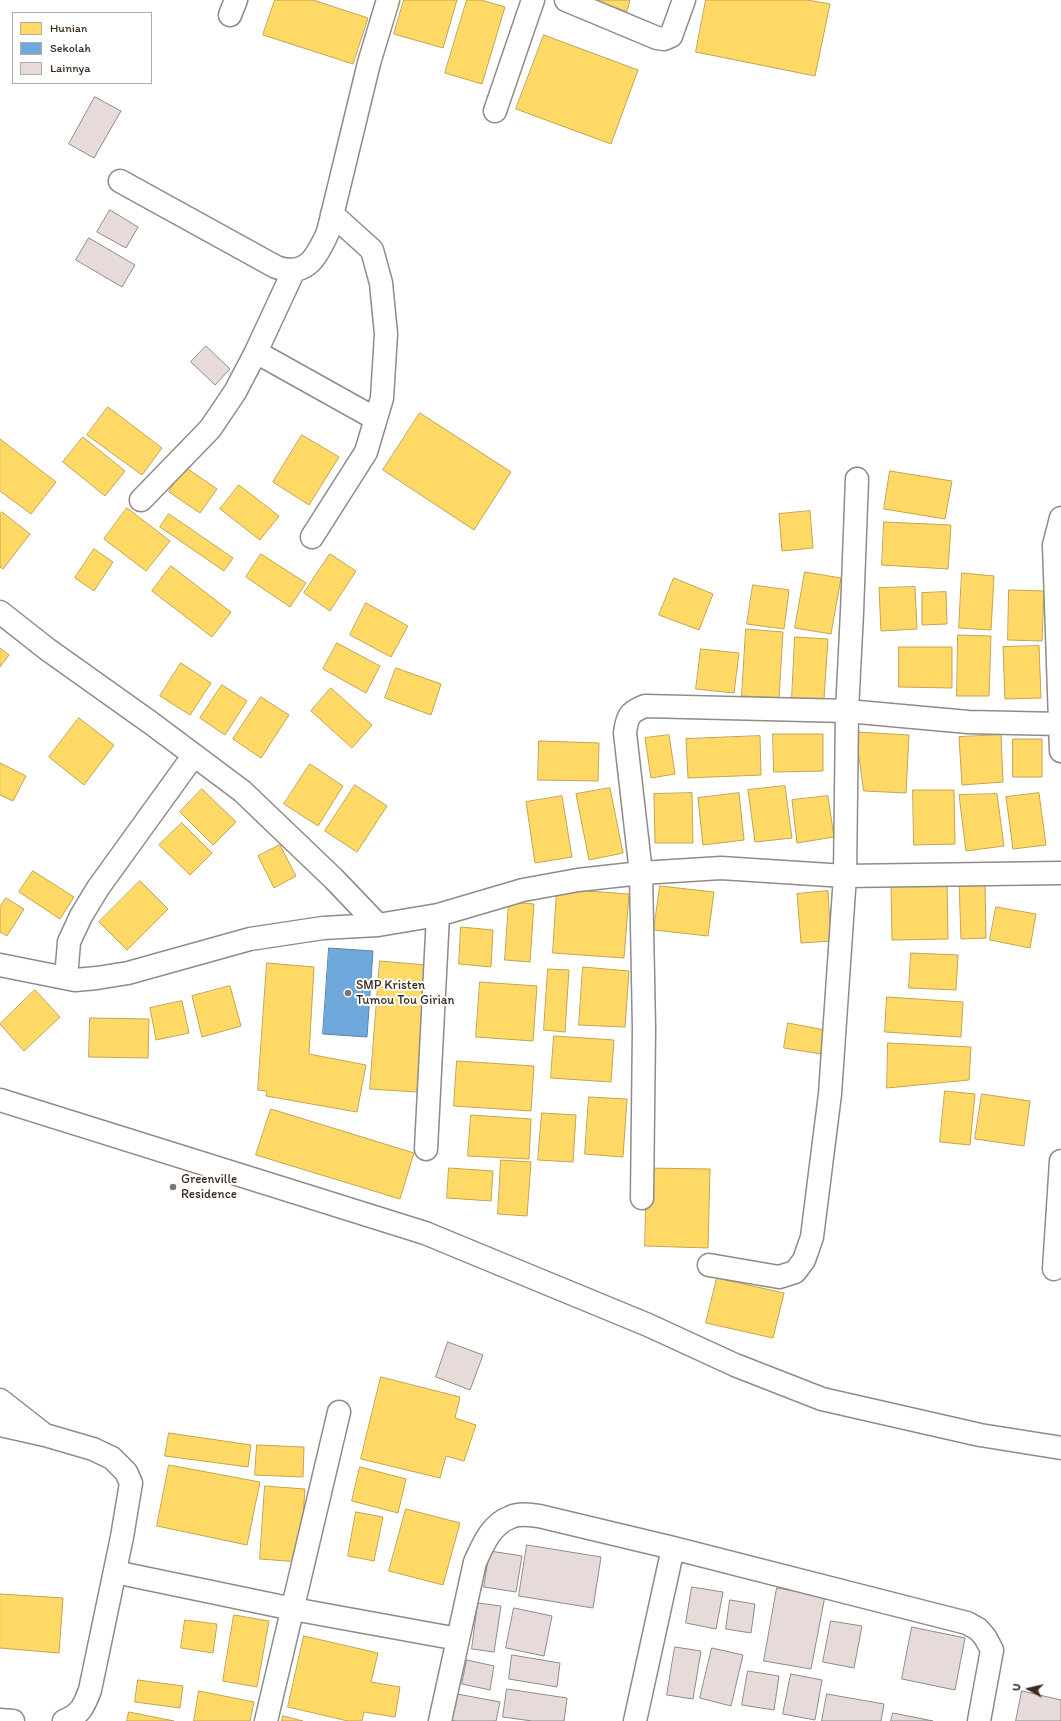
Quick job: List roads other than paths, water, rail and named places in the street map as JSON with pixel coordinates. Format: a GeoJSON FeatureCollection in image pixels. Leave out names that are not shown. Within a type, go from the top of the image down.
{"type":"FeatureCollection","features":[{"type":"Feature","properties":{"kind":"street"},"geometry":{"type":"LineString","coordinates":[[120,181],[276,267],[283,270],[300,269],[318,255],[328,232],[370,63],[388,0]]}},
{"type":"Feature","properties":{"kind":"street"},"geometry":{"type":"LineString","coordinates":[[494,111],[533,0]]}},
{"type":"Feature","properties":{"kind":"street"},"geometry":{"type":"LineString","coordinates":[[566,0],[657,38],[664,39],[671,36],[684,0]]}},
{"type":"Feature","properties":{"kind":"street"},"geometry":{"type":"LineString","coordinates":[[312,537],[366,452],[382,398],[386,334],[381,283],[372,250],[332,214]]}},
{"type":"Feature","properties":{"kind":"street"},"geometry":{"type":"LineString","coordinates":[[141,500],[210,429],[236,392],[294,270]]}},
{"type":"Feature","properties":{"kind":"street"},"geometry":{"type":"LineString","coordinates":[[256,352],[376,419]]}},
{"type":"Feature","properties":{"kind":"street"},"geometry":{"type":"LineString","coordinates":[[709,1265],[779,1277],[795,1272],[804,1260],[812,1237],[830,1094],[845,876],[847,711],[857,479]]}},
{"type":"Feature","properties":{"kind":"street"},"geometry":{"type":"LineString","coordinates":[[1061,518],[1054,544],[1061,751]]}},
{"type":"Feature","properties":{"kind":"street"},"geometry":{"type":"LineString","coordinates":[[0,612],[47,649],[242,791],[334,879],[378,925]]}},
{"type":"Feature","properties":{"kind":"street"},"geometry":{"type":"LineString","coordinates":[[642,1198],[644,1029],[641,873],[625,733],[627,718],[636,709],[645,706],[847,711],[968,722],[1060,724]]}},
{"type":"Feature","properties":{"kind":"street"},"geometry":{"type":"LineString","coordinates":[[66,978],[69,942],[81,916],[98,888],[194,755]]}},
{"type":"Feature","properties":{"kind":"street"},"geometry":{"type":"LineString","coordinates":[[0,965],[75,980],[97,978],[128,972],[250,938],[323,928],[378,925],[438,915],[523,890],[578,880],[641,873],[722,868],[845,876],[1061,873]]}},
{"type":"Feature","properties":{"kind":"street"},"geometry":{"type":"LineString","coordinates":[[426,1149],[438,915]]}},
{"type":"Feature","properties":{"kind":"street"},"geometry":{"type":"LineString","coordinates":[[0,1100],[424,1233],[648,1325],[735,1365],[822,1399],[980,1435],[1061,1448]]}},
{"type":"Feature","properties":{"kind":"street"},"geometry":{"type":"LineString","coordinates":[[1054,1269],[1061,1161]]}},
{"type":"Feature","properties":{"kind":"street"},"geometry":{"type":"LineString","coordinates":[[0,1400],[45,1435]]}},
{"type":"Feature","properties":{"kind":"street"},"geometry":{"type":"LineString","coordinates":[[266,1721],[339,1412]]}},
{"type":"Feature","properties":{"kind":"street"},"geometry":{"type":"LineString","coordinates":[[0,1425],[45,1435],[92,1449],[112,1458],[126,1472],[131,1483],[115,1572],[90,1690],[84,1706],[76,1716],[64,1721]]}},
{"type":"Feature","properties":{"kind":"street"},"geometry":{"type":"LineString","coordinates":[[440,1721],[475,1562],[486,1540],[496,1526],[511,1516],[539,1516],[673,1548],[967,1623],[978,1629],[985,1637],[992,1650],[979,1721]]}},
{"type":"Feature","properties":{"kind":"street"},"geometry":{"type":"LineString","coordinates":[[638,1721],[673,1548]]}},
{"type":"Feature","properties":{"kind":"street"},"geometry":{"type":"LineString","coordinates":[[115,1572],[293,1608],[458,1639]]}},
{"type":"Feature","properties":{"kind":"street"},"geometry":{"type":"LineString","coordinates":[[0,1720],[13,1721]]}},
{"type":"Feature","properties":{"kind":"place","name":"SMP Kristen Tumou Tou Girian"},"geometry":{"type":"Point","coordinates":[348,993]}},
{"type":"Feature","properties":{"kind":"place","name":"Greenville Residence"},"geometry":{"type":"Point","coordinates":[173,1187]}}]}
